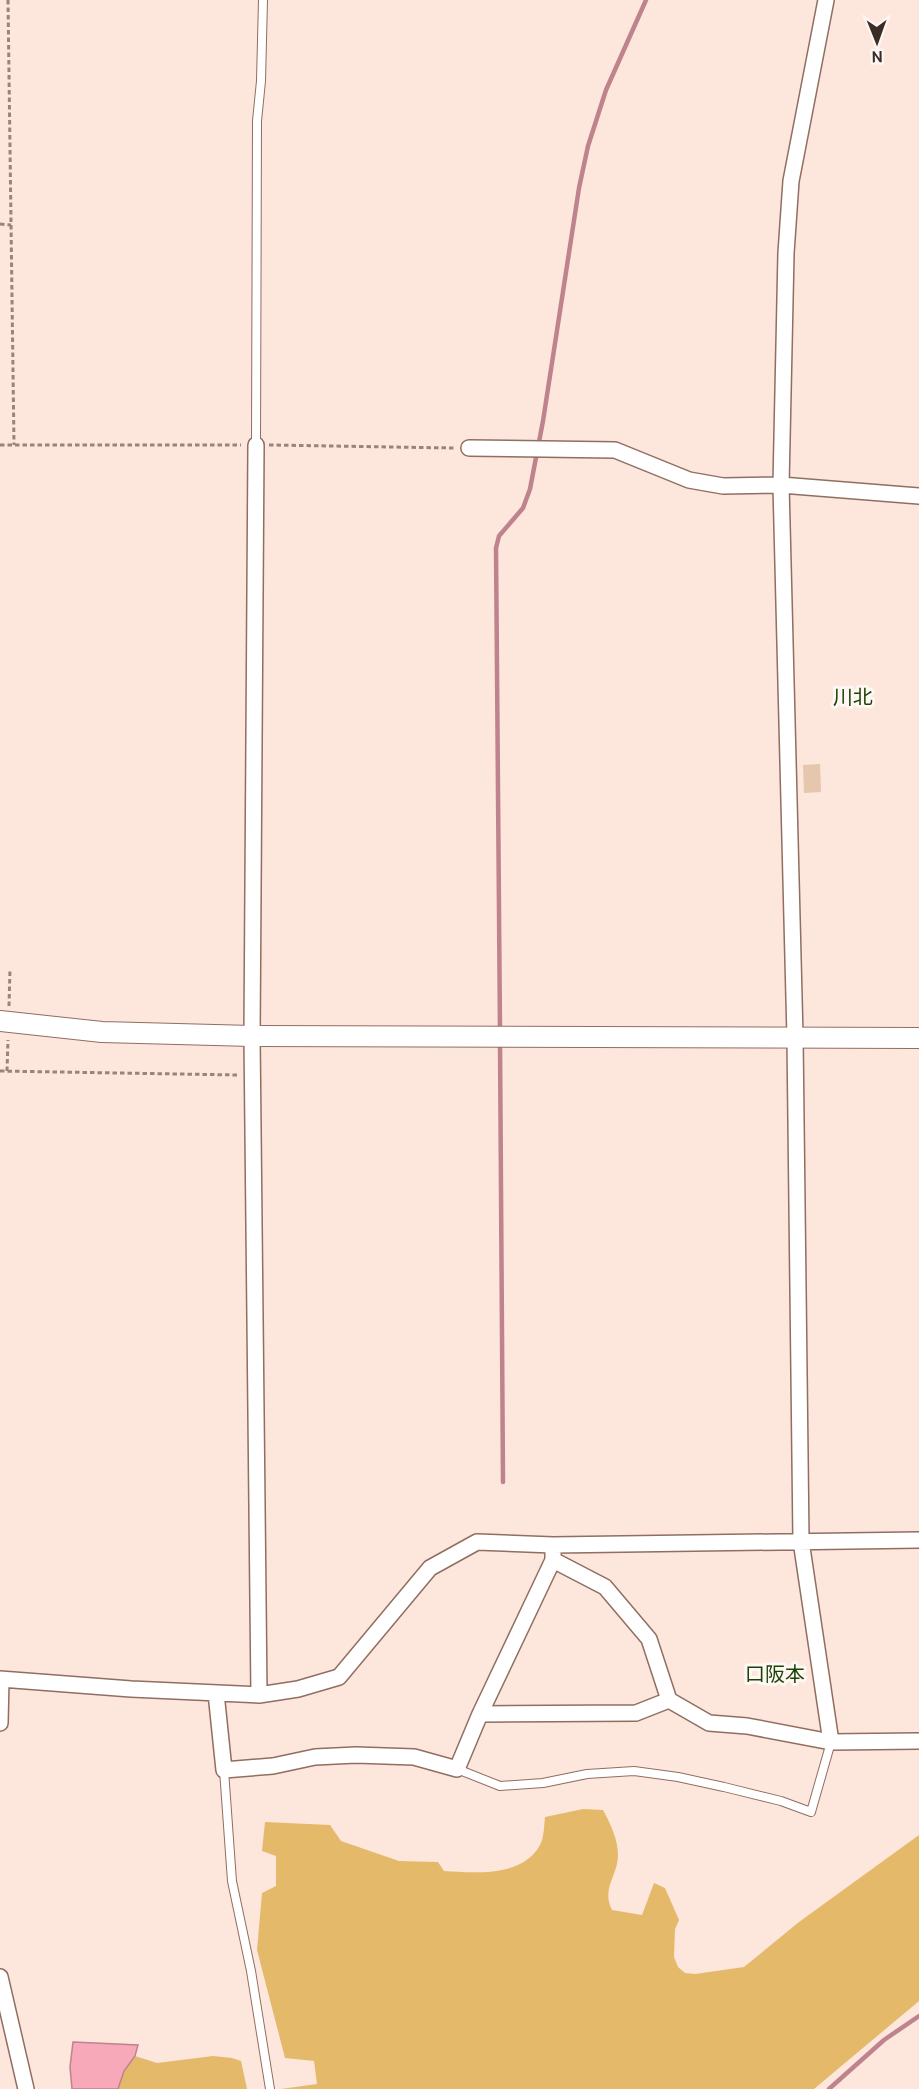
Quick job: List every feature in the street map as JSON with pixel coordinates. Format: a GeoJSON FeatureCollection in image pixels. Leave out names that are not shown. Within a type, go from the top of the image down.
{"type":"FeatureCollection","features":[{"type":"Feature","properties":{"kind":"street"},"geometry":{"type":"LineString","coordinates":[[826,0],[791,181],[786,253],[781,485],[795,1037],[801,1541],[831,1742]]}},
{"type":"Feature","properties":{"kind":"street"},"geometry":{"type":"LineString","coordinates":[[256,445],[252,1075],[259,1695]]}},
{"type":"Feature","properties":{"kind":"street"},"geometry":{"type":"LineString","coordinates":[[469,448],[615,450],[689,480],[723,486],[781,485],[919,496]]}},
{"type":"Feature","properties":{"kind":"street"},"geometry":{"type":"LineString","coordinates":[[0,1021],[102,1032],[252,1036],[919,1038]]}},
{"type":"Feature","properties":{"kind":"street"},"geometry":{"type":"LineString","coordinates":[[0,1723],[0,1679],[131,1689],[259,1695],[298,1689],[339,1677],[430,1568],[477,1542],[553,1553],[801,1541],[919,1540]]}},
{"type":"Feature","properties":{"kind":"street"},"geometry":{"type":"LineString","coordinates":[[553,1553],[605,1587],[649,1639],[669,1700],[710,1723],[747,1726],[831,1742],[919,1741]]}},
{"type":"Feature","properties":{"kind":"street"},"geometry":{"type":"LineString","coordinates":[[216,1693],[224,1770],[273,1766],[315,1757],[356,1755],[414,1757],[457,1769],[553,1553]]}},
{"type":"Feature","properties":{"kind":"street"},"geometry":{"type":"LineString","coordinates":[[480,1714],[636,1713],[669,1700]]}},
{"type":"Feature","properties":{"kind":"street"},"geometry":{"type":"LineString","coordinates":[[0,1977],[26,2089]]}},
{"type":"Feature","properties":{"kind":"lane"},"geometry":{"type":"LineString","coordinates":[[256,445],[257,121],[261,81],[263,0]]}},
{"type":"Feature","properties":{"kind":"lane"},"geometry":{"type":"LineString","coordinates":[[457,1769],[500,1786],[543,1783],[587,1774],[634,1771],[724,1787],[781,1801],[811,1812],[831,1742]]}},
{"type":"Feature","properties":{"kind":"lane"},"geometry":{"type":"LineString","coordinates":[[224,1770],[232,1881],[251,1971],[270,2089]]}},
{"type":"Feature","properties":{"kind":"path"},"geometry":{"type":"LineString","coordinates":[[8,0],[14,445]]}},
{"type":"Feature","properties":{"kind":"path"},"geometry":{"type":"LineString","coordinates":[[0,224],[11,225]]}},
{"type":"Feature","properties":{"kind":"path"},"geometry":{"type":"LineString","coordinates":[[0,445],[469,448]]}},
{"type":"Feature","properties":{"kind":"path"},"geometry":{"type":"LineString","coordinates":[[0,1071],[252,1075]]}},
{"type":"Feature","properties":{"kind":"shaded area"},"geometry":{"type":"Polygon","coordinates":[[[583,1809],[603,1810],[615,1837],[618,1855],[608,1895],[612,1910],[642,1915],[654,1883],[665,1888],[679,1920],[675,1929],[674,1957],[678,1967],[685,1973],[695,1974],[744,1967],[799,1922],[919,1835],[919,2001],[814,2089],[281,2089],[317,2084],[314,2061],[285,2058],[257,1950],[262,1893],[276,1886],[276,1856],[262,1851],[265,1822],[330,1825],[341,1841],[399,1861],[438,1862],[444,1871],[484,1872],[510,1868],[522,1863],[532,1855],[540,1845],[545,1817],[583,1809]]]}},
{"type":"Feature","properties":{"kind":"shaded area"},"geometry":{"type":"Polygon","coordinates":[[[73,2042],[138,2045],[135,2056],[124,2071],[118,2089],[72,2089],[70,2067],[73,2042]]]}},
{"type":"Feature","properties":{"kind":"shaded area"},"geometry":{"type":"Polygon","coordinates":[[[135,2056],[157,2063],[213,2056],[232,2058],[241,2061],[247,2089],[118,2089],[124,2071],[135,2056]]]}},
{"type":"Feature","properties":{"kind":"building"},"geometry":{"type":"Polygon","coordinates":[[[820,764],[821,792],[804,793],[803,765],[820,764]]]}},
{"type":"Feature","properties":{"kind":"waterway"},"geometry":{"type":"LineString","coordinates":[[500,1032],[496,548],[499,536],[523,508],[530,489],[543,421],[579,188],[588,146],[606,90],[646,0]]}},
{"type":"Feature","properties":{"kind":"waterway"},"geometry":{"type":"LineString","coordinates":[[500,1041],[503,1482]]}},
{"type":"Feature","properties":{"kind":"waterway"},"geometry":{"type":"LineString","coordinates":[[829,2089],[884,2040],[919,2016]]}},
{"type":"Feature","properties":{"kind":"district","name":"川北"},"geometry":{"type":"Point","coordinates":[853,697]}},
{"type":"Feature","properties":{"kind":"district","name":"口阪本"},"geometry":{"type":"Point","coordinates":[775,1674]}}]}
